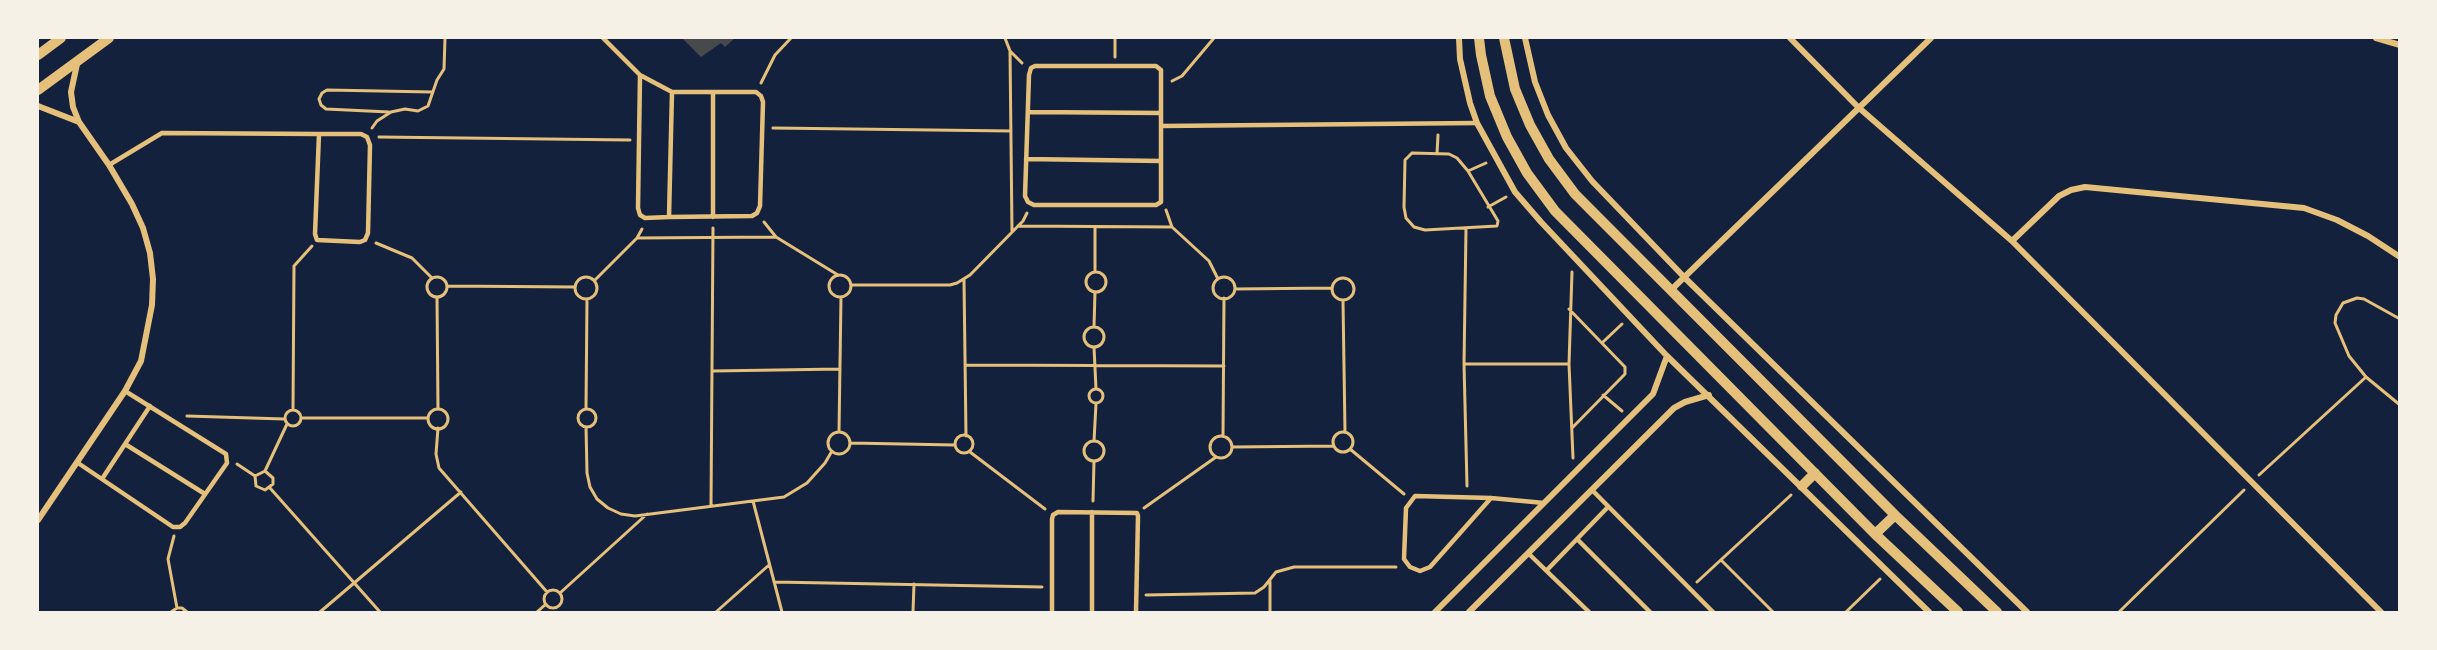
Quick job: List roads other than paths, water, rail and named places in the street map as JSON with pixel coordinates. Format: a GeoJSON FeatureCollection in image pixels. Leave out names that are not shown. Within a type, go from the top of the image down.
{"type":"FeatureCollection","features":[{"type":"Feature","properties":{"kind":"street"},"geometry":{"type":"LineString","coordinates":[[38,55],[61,38]]}},
{"type":"Feature","properties":{"kind":"street"},"geometry":{"type":"LineString","coordinates":[[38,90],[109,38]]}},
{"type":"Feature","properties":{"kind":"street"},"geometry":{"type":"LineString","coordinates":[[1459,38],[1460,59],[1477,123],[1515,192],[1667,356],[1929,612]]}},
{"type":"Feature","properties":{"kind":"street"},"geometry":{"type":"LineString","coordinates":[[1479,38],[1490,96],[1507,137],[1527,173],[1555,211],[1875,534],[1958,612]]}},
{"type":"Feature","properties":{"kind":"street"},"geometry":{"type":"LineString","coordinates":[[1504,38],[1515,89],[1530,125],[1549,159],[1575,194],[1895,515],[1997,612]]}},
{"type":"Feature","properties":{"kind":"street"},"geometry":{"type":"LineString","coordinates":[[1525,38],[1535,82],[1548,116],[1566,148],[1592,181],[1685,278],[2027,612]]}},
{"type":"Feature","properties":{"kind":"street"},"geometry":{"type":"LineString","coordinates":[[1790,38],[1858,108],[2012,241],[2381,612]]}},
{"type":"Feature","properties":{"kind":"street"},"geometry":{"type":"LineString","coordinates":[[1670,291],[1931,38]]}},
{"type":"Feature","properties":{"kind":"street"},"geometry":{"type":"LineString","coordinates":[[2376,38],[2400,45]]}},
{"type":"Feature","properties":{"kind":"street"},"geometry":{"type":"LineString","coordinates":[[38,520],[125,391],[141,361],[152,305],[153,279],[150,253],[143,228],[109,165],[78,122],[73,107],[71,92],[78,61]]}},
{"type":"Feature","properties":{"kind":"street"},"geometry":{"type":"LineString","coordinates":[[38,106],[78,122]]}},
{"type":"Feature","properties":{"kind":"street"},"geometry":{"type":"LineString","coordinates":[[2012,241],[2059,196],[2085,187],[2304,208],[2337,220],[2368,236],[2400,257]]}},
{"type":"Feature","properties":{"kind":"street"},"geometry":{"type":"LineString","coordinates":[[1436,612],[1653,394],[1667,356]]}},
{"type":"Feature","properties":{"kind":"street"},"geometry":{"type":"LineString","coordinates":[[1469,612],[1674,408],[1691,399],[1709,395]]}},
{"type":"Feature","properties":{"kind":"street"},"geometry":{"type":"LineString","coordinates":[[1802,486],[1815,473]]}},
{"type":"Feature","properties":{"kind":"street"},"geometry":{"type":"LineString","coordinates":[[1875,534],[1895,515]]}},
{"type":"Feature","properties":{"kind":"lane"},"geometry":{"type":"LineString","coordinates":[[603,38],[640,75],[672,92],[756,92],[763,102],[760,206],[757,213],[752,216],[713,217],[645,218],[640,215],[638,208],[640,75]]}},
{"type":"Feature","properties":{"kind":"lane"},"geometry":{"type":"LineString","coordinates":[[1035,66],[1156,66],[1161,70],[1161,202],[1156,205],[1034,205],[1028,202],[1025,196],[1028,112],[1031,68],[1035,66]]}},
{"type":"Feature","properties":{"kind":"lane"},"geometry":{"type":"LineString","coordinates":[[669,217],[672,92]]}},
{"type":"Feature","properties":{"kind":"lane"},"geometry":{"type":"LineString","coordinates":[[713,92],[713,217]]}},
{"type":"Feature","properties":{"kind":"lane"},"geometry":{"type":"LineString","coordinates":[[1028,112],[1161,113]]}},
{"type":"Feature","properties":{"kind":"lane"},"geometry":{"type":"LineString","coordinates":[[1161,126],[1477,123]]}},
{"type":"Feature","properties":{"kind":"lane"},"geometry":{"type":"LineString","coordinates":[[109,165],[162,133],[361,134],[367,137],[370,145],[368,233],[365,240],[318,240],[315,234],[319,134]]}},
{"type":"Feature","properties":{"kind":"lane"},"geometry":{"type":"LineString","coordinates":[[1026,159],[1161,161]]}},
{"type":"Feature","properties":{"kind":"lane"},"geometry":{"type":"LineString","coordinates":[[78,463],[173,527],[180,527],[185,524],[228,459],[226,454],[125,391]]}},
{"type":"Feature","properties":{"kind":"lane"},"geometry":{"type":"LineString","coordinates":[[102,479],[150,406]]}},
{"type":"Feature","properties":{"kind":"lane"},"geometry":{"type":"LineString","coordinates":[[125,444],[205,494]]}},
{"type":"Feature","properties":{"kind":"lane"},"geometry":{"type":"LineString","coordinates":[[1592,490],[1713,612]]}},
{"type":"Feature","properties":{"kind":"lane"},"geometry":{"type":"LineString","coordinates":[[1491,498],[1430,567],[1420,570],[1410,567],[1404,559],[1406,508],[1410,500],[1422,495],[1491,498],[1545,503]]}},
{"type":"Feature","properties":{"kind":"lane"},"geometry":{"type":"LineString","coordinates":[[1547,570],[1608,507]]}},
{"type":"Feature","properties":{"kind":"lane"},"geometry":{"type":"LineString","coordinates":[[1052,612],[1053,515],[1058,512],[1092,512],[1137,513],[1136,612]]}},
{"type":"Feature","properties":{"kind":"lane"},"geometry":{"type":"LineString","coordinates":[[1092,512],[1092,612]]}},
{"type":"Feature","properties":{"kind":"lane"},"geometry":{"type":"LineString","coordinates":[[1577,539],[1650,612]]}},
{"type":"Feature","properties":{"kind":"lane"},"geometry":{"type":"LineString","coordinates":[[1529,554],[1589,612]]}}]}
